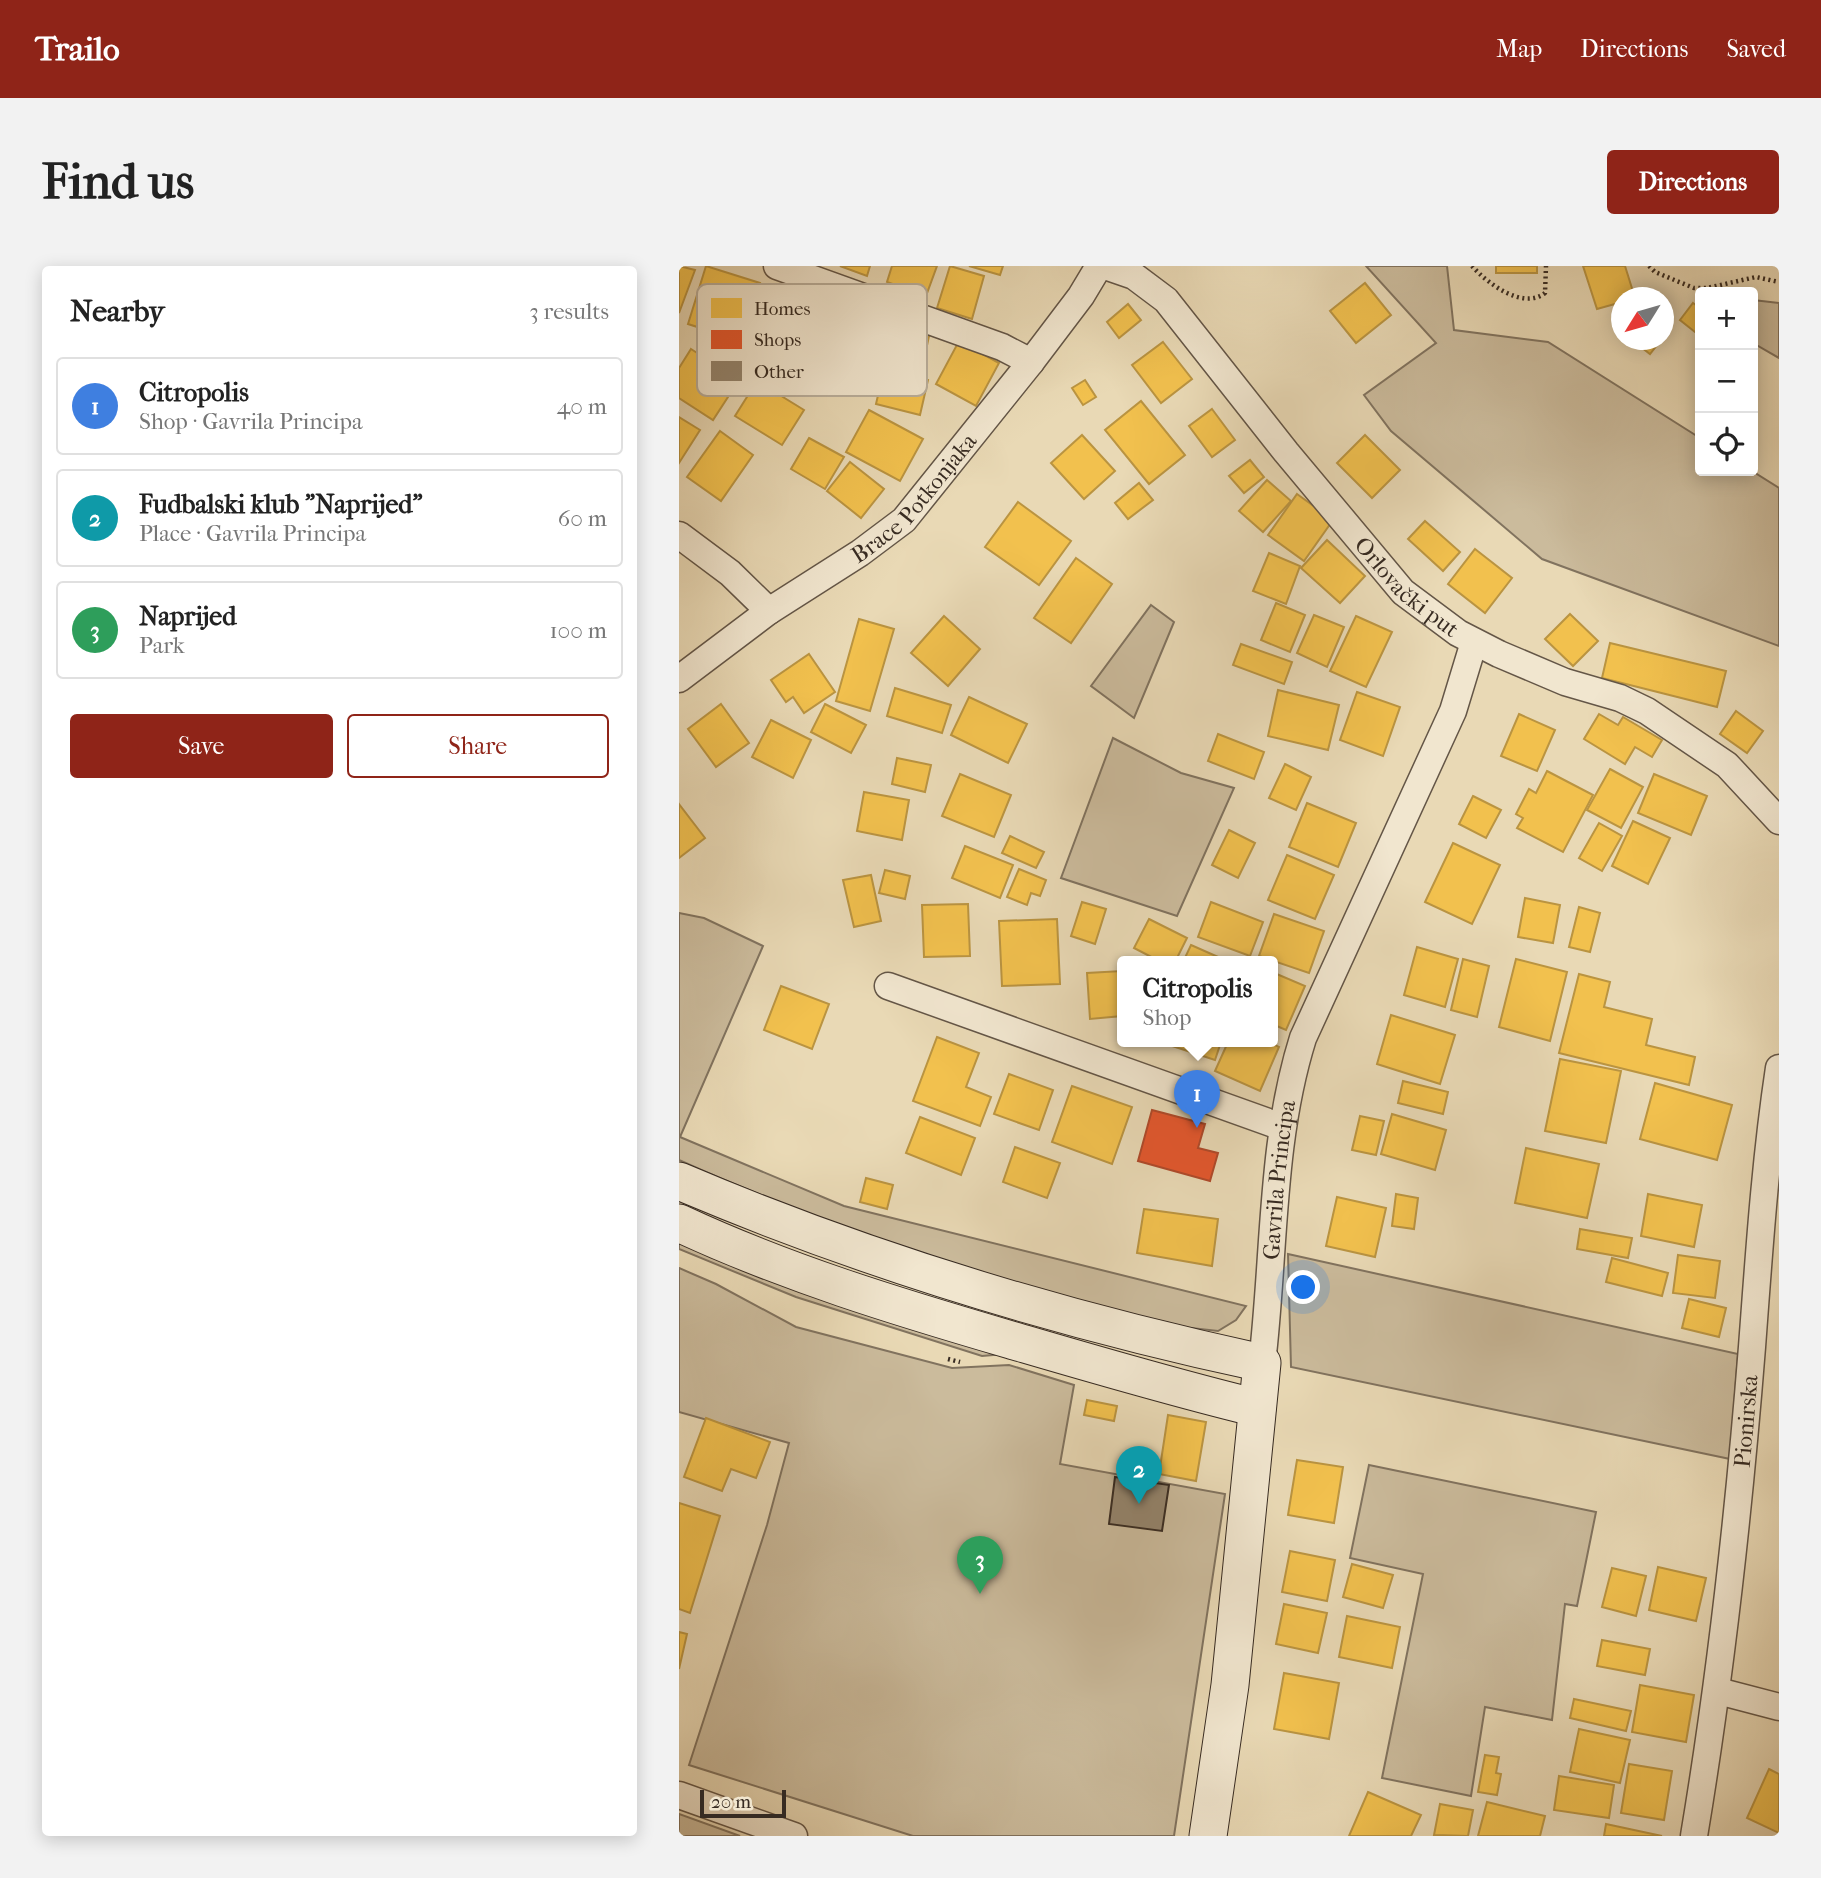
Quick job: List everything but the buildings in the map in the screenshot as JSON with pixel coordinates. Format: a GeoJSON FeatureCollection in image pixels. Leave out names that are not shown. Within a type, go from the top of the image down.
{"type":"FeatureCollection","features":[{"type":"Feature","properties":{"kind":"main road"},"geometry":{"type":"LineString","coordinates":[[679,1181],[850,1249],[1001,1297],[1262,1363]]}},
{"type":"Feature","properties":{"kind":"main road"},"geometry":{"type":"LineString","coordinates":[[679,1223],[734,1249],[860,1295],[1159,1383],[1257,1408]]}},
{"type":"Feature","properties":{"kind":"main road","name":"Gavrila Principa"},"geometry":{"type":"LineString","coordinates":[[1208,1836],[1230,1685],[1262,1363]]}},
{"type":"Feature","properties":{"kind":"street"},"geometry":{"type":"LineString","coordinates":[[777,266],[827,284]]}},
{"type":"Feature","properties":{"kind":"street","name":"Brace Potkonjaka"},"geometry":{"type":"LineString","coordinates":[[679,679],[769,611],[860,553],[904,520],[1031,362],[1081,296],[1099,266]]}},
{"type":"Feature","properties":{"kind":"street","name":"Orlovački put"},"geometry":{"type":"LineString","coordinates":[[1105,266],[1134,276],[1166,300],[1286,452],[1403,592],[1474,642],[1565,682],[1620,698],[1647,710],[1727,765],[1779,821]]}},
{"type":"Feature","properties":{"kind":"street"},"geometry":{"type":"LineString","coordinates":[[927,320],[1002,347],[1031,362]]}},
{"type":"Feature","properties":{"kind":"street"},"geometry":{"type":"LineString","coordinates":[[679,535],[730,573],[769,611]]}},
{"type":"Feature","properties":{"kind":"street","name":"Gavrila Principa"},"geometry":{"type":"LineString","coordinates":[[1262,1363],[1282,1127],[1290,1080],[1303,1038],[1454,711],[1474,642]]}},
{"type":"Feature","properties":{"kind":"street"},"geometry":{"type":"LineString","coordinates":[[888,986],[1282,1127]]}},
{"type":"Feature","properties":{"kind":"street","name":"Pionirska"},"geometry":{"type":"LineString","coordinates":[[1694,1836],[1718,1691],[1752,1347],[1757,1259],[1779,1068]]}},
{"type":"Feature","properties":{"kind":"street"},"geometry":{"type":"LineString","coordinates":[[1718,1691],[1779,1707]]}},
{"type":"Feature","properties":{"kind":"street"},"geometry":{"type":"LineString","coordinates":[[679,1795],[794,1836]]}},
{"type":"Feature","properties":{"kind":"path"},"geometry":{"type":"LineString","coordinates":[[1472,266],[1483,278],[1525,300],[1537,299],[1545,293],[1546,266]]}},
{"type":"Feature","properties":{"kind":"path"},"geometry":{"type":"LineString","coordinates":[[1649,266],[1655,272],[1694,288],[1707,288],[1756,277],[1779,282]]}},
{"type":"Feature","properties":{"kind":"shaded area"},"geometry":{"type":"Polygon","coordinates":[[[1366,266],[1447,266],[1454,330],[1548,342],[1695,435],[1695,476],[1758,475],[1779,488],[1779,646],[1542,559],[1391,431],[1364,395],[1436,343],[1366,266]]]}},
{"type":"Feature","properties":{"kind":"shaded area"},"geometry":{"type":"Polygon","coordinates":[[[1758,301],[1779,303],[1779,358],[1758,346],[1758,301]]]}},
{"type":"Feature","properties":{"kind":"shaded area"},"geometry":{"type":"Polygon","coordinates":[[[1151,605],[1174,622],[1134,718],[1091,686],[1151,605]]]}},
{"type":"Feature","properties":{"kind":"shaded area"},"geometry":{"type":"Polygon","coordinates":[[[1113,738],[1181,773],[1234,788],[1177,916],[1061,878],[1113,738]]]}},
{"type":"Feature","properties":{"kind":"shaded area"},"geometry":{"type":"Polygon","coordinates":[[[679,913],[704,918],[763,946],[680,1137],[844,1206],[1246,1306],[1236,1320],[1218,1331],[1192,1328],[1191,1334],[996,1277],[868,1235],[741,1187],[679,1160],[679,913]]]}},
{"type":"Feature","properties":{"kind":"shaded area"},"geometry":{"type":"Polygon","coordinates":[[[679,1240],[1005,1354],[982,1356],[796,1297],[679,1249],[679,1240]]]}},
{"type":"Feature","properties":{"kind":"shaded area"},"geometry":{"type":"Polygon","coordinates":[[[1288,1254],[1738,1354],[1730,1459],[1291,1367],[1288,1254]]]}},
{"type":"Feature","properties":{"kind":"shaded area"},"geometry":{"type":"Polygon","coordinates":[[[679,1268],[716,1284],[796,1327],[952,1368],[1009,1365],[1074,1385],[1060,1464],[1225,1494],[1174,1836],[913,1836],[689,1765],[767,1525],[789,1443],[679,1412],[679,1268]]]}},
{"type":"Feature","properties":{"kind":"shaded area"},"geometry":{"type":"Polygon","coordinates":[[[1369,1465],[1596,1512],[1577,1606],[1565,1604],[1552,1720],[1485,1707],[1471,1796],[1382,1778],[1423,1574],[1350,1558],[1369,1465]]]}},
{"type":"Feature","properties":{"kind":"shaded area"},"geometry":{"type":"Polygon","coordinates":[[[679,1814],[740,1836],[679,1836],[679,1814]]]}},
{"type":"Feature","properties":{"kind":"place","name":"Citropolis"},"geometry":{"type":"Point","coordinates":[1197,1128]}},
{"type":"Feature","properties":{"kind":"place","name":"Fudbalski klub \"Naprijed\""},"geometry":{"type":"Point","coordinates":[1139,1504]}},
{"type":"Feature","properties":{"kind":"place","name":"Naprijed"},"geometry":{"type":"Point","coordinates":[980,1594]}}]}
